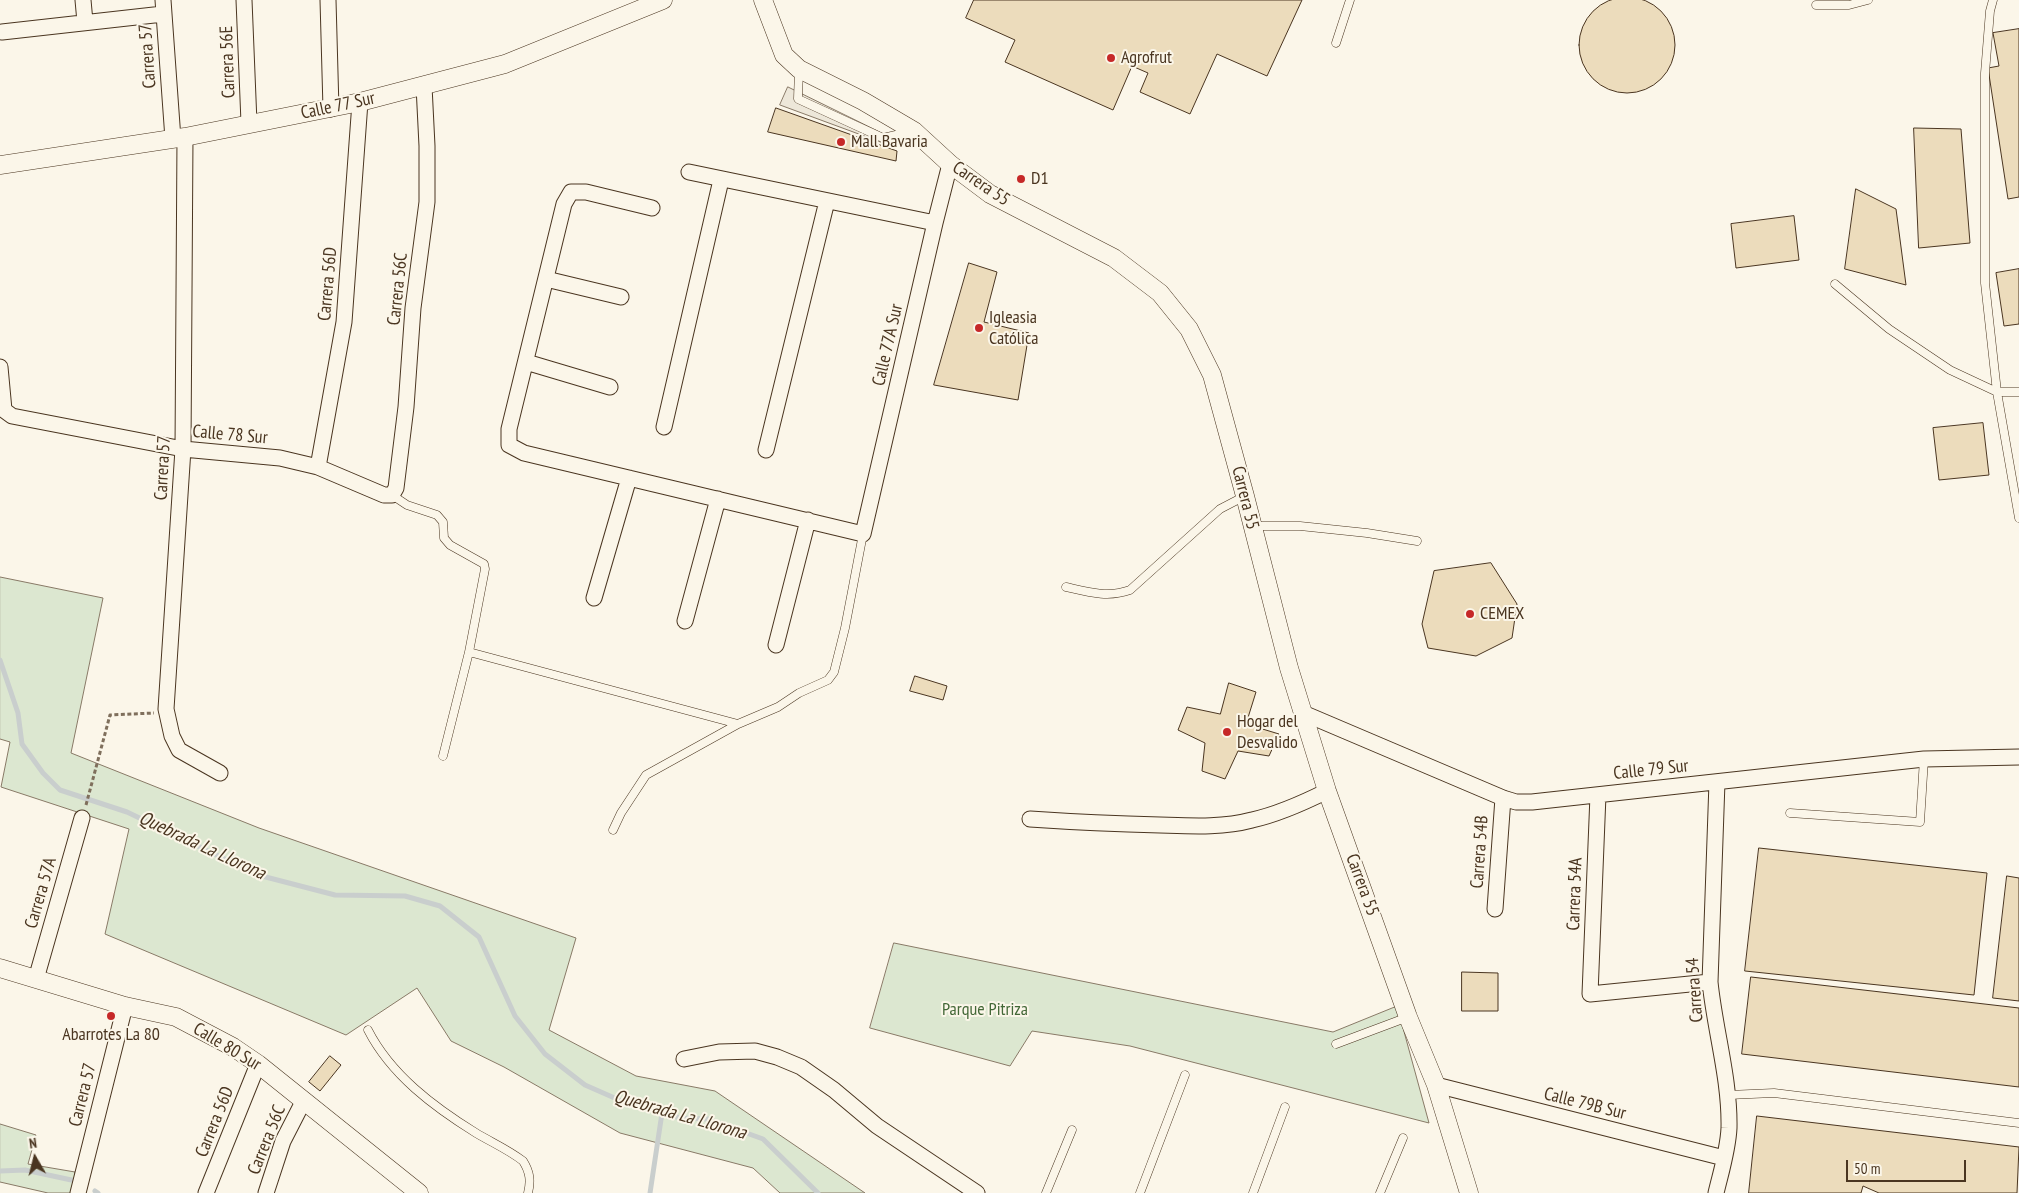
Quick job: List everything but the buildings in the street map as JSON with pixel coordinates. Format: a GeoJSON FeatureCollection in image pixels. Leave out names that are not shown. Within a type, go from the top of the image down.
{"type":"FeatureCollection","features":[{"type":"Feature","properties":{"kind":"street"},"geometry":{"type":"LineString","coordinates":[[83,0],[85,22]]}},
{"type":"Feature","properties":{"kind":"street","name":"Carrera 56E"},"geometry":{"type":"LineString","coordinates":[[244,0],[249,123]]}},
{"type":"Feature","properties":{"kind":"street"},"geometry":{"type":"LineString","coordinates":[[328,0],[331,109]]}},
{"type":"Feature","properties":{"kind":"street","name":"Calle 77 Sur"},"geometry":{"type":"LineString","coordinates":[[0,165],[179,138],[360,102],[505,64],[663,0]]}},
{"type":"Feature","properties":{"kind":"street","name":"Carrera 55"},"geometry":{"type":"LineString","coordinates":[[763,0],[784,55],[799,69],[863,101],[914,130],[950,164],[990,194],[1114,258],[1160,293],[1189,329],[1212,375],[1289,668],[1327,791],[1408,1018],[1436,1085],[1469,1193]]}},
{"type":"Feature","properties":{"kind":"street"},"geometry":{"type":"LineString","coordinates":[[2,32],[85,22],[163,7]]}},
{"type":"Feature","properties":{"kind":"street","name":"Carrera 57"},"geometry":{"type":"LineString","coordinates":[[163,7],[179,138],[183,449],[166,709],[172,736],[179,750],[220,773]]}},
{"type":"Feature","properties":{"kind":"street","name":"Carrera 56C"},"geometry":{"type":"LineString","coordinates":[[392,495],[396,488],[406,407],[413,308],[427,202],[424,86]]}},
{"type":"Feature","properties":{"kind":"street","name":"Carrera 56D"},"geometry":{"type":"LineString","coordinates":[[318,467],[344,322],[360,102]]}},
{"type":"Feature","properties":{"kind":"street","name":"Calle 77A Sur"},"geometry":{"type":"LineString","coordinates":[[863,534],[950,164]]}},
{"type":"Feature","properties":{"kind":"street"},"geometry":{"type":"LineString","coordinates":[[690,172],[935,223]]}},
{"type":"Feature","properties":{"kind":"street"},"geometry":{"type":"LineString","coordinates":[[664,427],[722,180]]}},
{"type":"Feature","properties":{"kind":"street"},"geometry":{"type":"LineString","coordinates":[[652,208],[586,192],[571,192],[564,204],[509,429],[509,445],[524,453],[863,534]]}},
{"type":"Feature","properties":{"kind":"street"},"geometry":{"type":"LineString","coordinates":[[766,450],[827,201]]}},
{"type":"Feature","properties":{"kind":"street"},"geometry":{"type":"LineString","coordinates":[[546,280],[621,297]]}},
{"type":"Feature","properties":{"kind":"street"},"geometry":{"type":"LineString","coordinates":[[526,362],[610,387]]}},
{"type":"Feature","properties":{"kind":"street","name":"Calle 78 Sur"},"geometry":{"type":"LineString","coordinates":[[0,367],[4,410],[12,416],[183,449],[280,458],[318,467],[384,495],[392,495]]}},
{"type":"Feature","properties":{"kind":"street"},"geometry":{"type":"LineString","coordinates":[[594,598],[630,478]]}},
{"type":"Feature","properties":{"kind":"street"},"geometry":{"type":"LineString","coordinates":[[685,621],[718,499]]}},
{"type":"Feature","properties":{"kind":"street"},"geometry":{"type":"LineString","coordinates":[[776,645],[808,520]]}},
{"type":"Feature","properties":{"kind":"street","name":"Calle 79 Sur"},"geometry":{"type":"LineString","coordinates":[[1303,713],[1516,802],[1532,802],[1924,759],[2019,757]]}},
{"type":"Feature","properties":{"kind":"street","name":"Carrera 54"},"geometry":{"type":"LineString","coordinates":[[1716,1193],[1729,1130],[1728,1095],[1712,1008],[1710,982],[1717,782]]}},
{"type":"Feature","properties":{"kind":"street"},"geometry":{"type":"LineString","coordinates":[[1030,820],[1196,826],[1224,824],[1251,821],[1276,814],[1327,791]]}},
{"type":"Feature","properties":{"kind":"street","name":"Carrera 54A"},"geometry":{"type":"LineString","coordinates":[[1598,795],[1590,994],[1710,982]]}},
{"type":"Feature","properties":{"kind":"street","name":"Carrera 54B"},"geometry":{"type":"LineString","coordinates":[[1495,909],[1503,798]]}},
{"type":"Feature","properties":{"kind":"street","name":"Carrera 57A"},"geometry":{"type":"LineString","coordinates":[[36,978],[82,818]]}},
{"type":"Feature","properties":{"kind":"street","name":"Calle 80 Sur"},"geometry":{"type":"LineString","coordinates":[[0,968],[125,1006],[176,1018],[233,1047],[258,1064],[417,1192]]}},
{"type":"Feature","properties":{"kind":"street","name":"Carrera 57"},"geometry":{"type":"LineString","coordinates":[[78,1193],[125,1006]]}},
{"type":"Feature","properties":{"kind":"street"},"geometry":{"type":"LineString","coordinates":[[684,1059],[719,1052],[755,1051],[777,1057],[801,1067],[834,1090],[877,1126],[977,1193]]}},
{"type":"Feature","properties":{"kind":"street","name":"Carrera 56D"},"geometry":{"type":"LineString","coordinates":[[206,1193],[258,1064]]}},
{"type":"Feature","properties":{"kind":"street","name":"Calle 79B Sur"},"geometry":{"type":"LineString","coordinates":[[1436,1085],[1724,1158]]}},
{"type":"Feature","properties":{"kind":"street","name":"Carrera 56C"},"geometry":{"type":"LineString","coordinates":[[266,1193],[283,1141],[303,1102]]}},
{"type":"Feature","properties":{"kind":"lane"},"geometry":{"type":"LineString","coordinates":[[1336,43],[1350,0]]}},
{"type":"Feature","properties":{"kind":"lane"},"geometry":{"type":"LineString","coordinates":[[1816,5],[1849,5],[1868,0]]}},
{"type":"Feature","properties":{"kind":"lane"},"geometry":{"type":"LineString","coordinates":[[1993,0],[1990,12],[1984,73],[1985,274],[1997,392],[2019,518]]}},
{"type":"Feature","properties":{"kind":"lane"},"geometry":{"type":"LineString","coordinates":[[799,69],[798,99],[883,138],[914,130]]}},
{"type":"Feature","properties":{"kind":"lane"},"geometry":{"type":"LineString","coordinates":[[1835,284],[1889,330],[1950,370],[1997,392],[2019,392]]}},
{"type":"Feature","properties":{"kind":"lane"},"geometry":{"type":"LineString","coordinates":[[392,495],[407,505],[437,515],[442,522],[444,538],[450,545],[484,564],[485,569],[470,652],[443,756]]}},
{"type":"Feature","properties":{"kind":"lane"},"geometry":{"type":"LineString","coordinates":[[1066,587],[1107,594],[1118,594],[1130,590],[1220,509],[1245,496]]}},
{"type":"Feature","properties":{"kind":"lane"},"geometry":{"type":"LineString","coordinates":[[1252,526],[1300,526],[1367,533],[1417,541]]}},
{"type":"Feature","properties":{"kind":"lane"},"geometry":{"type":"LineString","coordinates":[[613,830],[621,813],[646,775],[738,724],[778,707],[800,693],[828,680],[834,672],[845,628],[863,534]]}},
{"type":"Feature","properties":{"kind":"lane"},"geometry":{"type":"LineString","coordinates":[[470,652],[738,724]]}},
{"type":"Feature","properties":{"kind":"lane"},"geometry":{"type":"LineString","coordinates":[[1790,814],[1920,822],[1924,759]]}},
{"type":"Feature","properties":{"kind":"lane"},"geometry":{"type":"LineString","coordinates":[[1336,1044],[1408,1018]]}},
{"type":"Feature","properties":{"kind":"lane"},"geometry":{"type":"LineString","coordinates":[[368,1030],[385,1057],[397,1071],[441,1111],[523,1161],[529,1171],[528,1193]]}},
{"type":"Feature","properties":{"kind":"lane"},"geometry":{"type":"LineString","coordinates":[[1140,1193],[1185,1075]]}},
{"type":"Feature","properties":{"kind":"lane"},"geometry":{"type":"LineString","coordinates":[[1728,1095],[1774,1093],[2019,1123]]}},
{"type":"Feature","properties":{"kind":"lane"},"geometry":{"type":"LineString","coordinates":[[1254,1193],[1285,1107]]}},
{"type":"Feature","properties":{"kind":"lane"},"geometry":{"type":"LineString","coordinates":[[1046,1193],[1072,1130]]}},
{"type":"Feature","properties":{"kind":"lane"},"geometry":{"type":"LineString","coordinates":[[1380,1193],[1403,1138]]}},
{"type":"Feature","properties":{"kind":"path"},"geometry":{"type":"LineString","coordinates":[[90,789],[110,715],[152,713],[166,709]]}},
{"type":"Feature","properties":{"kind":"green space"},"geometry":{"type":"Polygon","coordinates":[[[0,577],[103,598],[71,753],[259,828],[576,938],[549,1030],[636,1076],[715,1091],[865,1193],[780,1193],[753,1168],[620,1133],[504,1067],[451,1041],[417,988],[346,1035],[105,934],[129,829],[1,787],[10,742],[0,739],[0,577]]]}},
{"type":"Feature","properties":{"kind":"green space","name":"Parque Pitriza"},"geometry":{"type":"Polygon","coordinates":[[[894,943],[1333,1032],[1397,1006],[1429,1123],[1130,1046],[1032,1031],[1010,1066],[870,1028],[894,943]]]}},
{"type":"Feature","properties":{"kind":"green space"},"geometry":{"type":"Polygon","coordinates":[[[0,1124],[36,1135],[28,1164],[75,1172],[74,1193],[48,1193],[0,1182],[0,1124]]]}},
{"type":"Feature","properties":{"kind":"shaded area"},"geometry":{"type":"Polygon","coordinates":[[[788,87],[896,140],[894,147],[780,105],[788,87]]]}},
{"type":"Feature","properties":{"kind":"waterway","name":"Quebrada La Llorona"},"geometry":{"type":"LineString","coordinates":[[0,660],[18,713],[22,744],[43,773],[60,790],[127,812],[258,875],[335,895],[405,896],[440,906],[479,937],[515,1016],[545,1054],[585,1085],[626,1103],[680,1118],[708,1119],[763,1139],[818,1193]]}},
{"type":"Feature","properties":{"kind":"waterway"},"geometry":{"type":"LineString","coordinates":[[650,1193],[662,1113]]}},
{"type":"Feature","properties":{"kind":"waterway"},"geometry":{"type":"LineString","coordinates":[[0,1171],[25,1170],[76,1181]]}},
{"type":"Feature","properties":{"kind":"place","name":"Agrofrut"},"geometry":{"type":"Point","coordinates":[1111,58]}},
{"type":"Feature","properties":{"kind":"place","name":"Mall Bavaria"},"geometry":{"type":"Point","coordinates":[841,142]}},
{"type":"Feature","properties":{"kind":"place","name":"D1"},"geometry":{"type":"Point","coordinates":[1021,179]}},
{"type":"Feature","properties":{"kind":"place","name":"Igleasia Católica"},"geometry":{"type":"Point","coordinates":[979,328]}},
{"type":"Feature","properties":{"kind":"place","name":"CEMEX"},"geometry":{"type":"Point","coordinates":[1470,614]}},
{"type":"Feature","properties":{"kind":"place","name":"Hogar del Desvalido"},"geometry":{"type":"Point","coordinates":[1227,732]}},
{"type":"Feature","properties":{"kind":"place","name":"Abarrotes La 80"},"geometry":{"type":"Point","coordinates":[111,1016]}}]}
